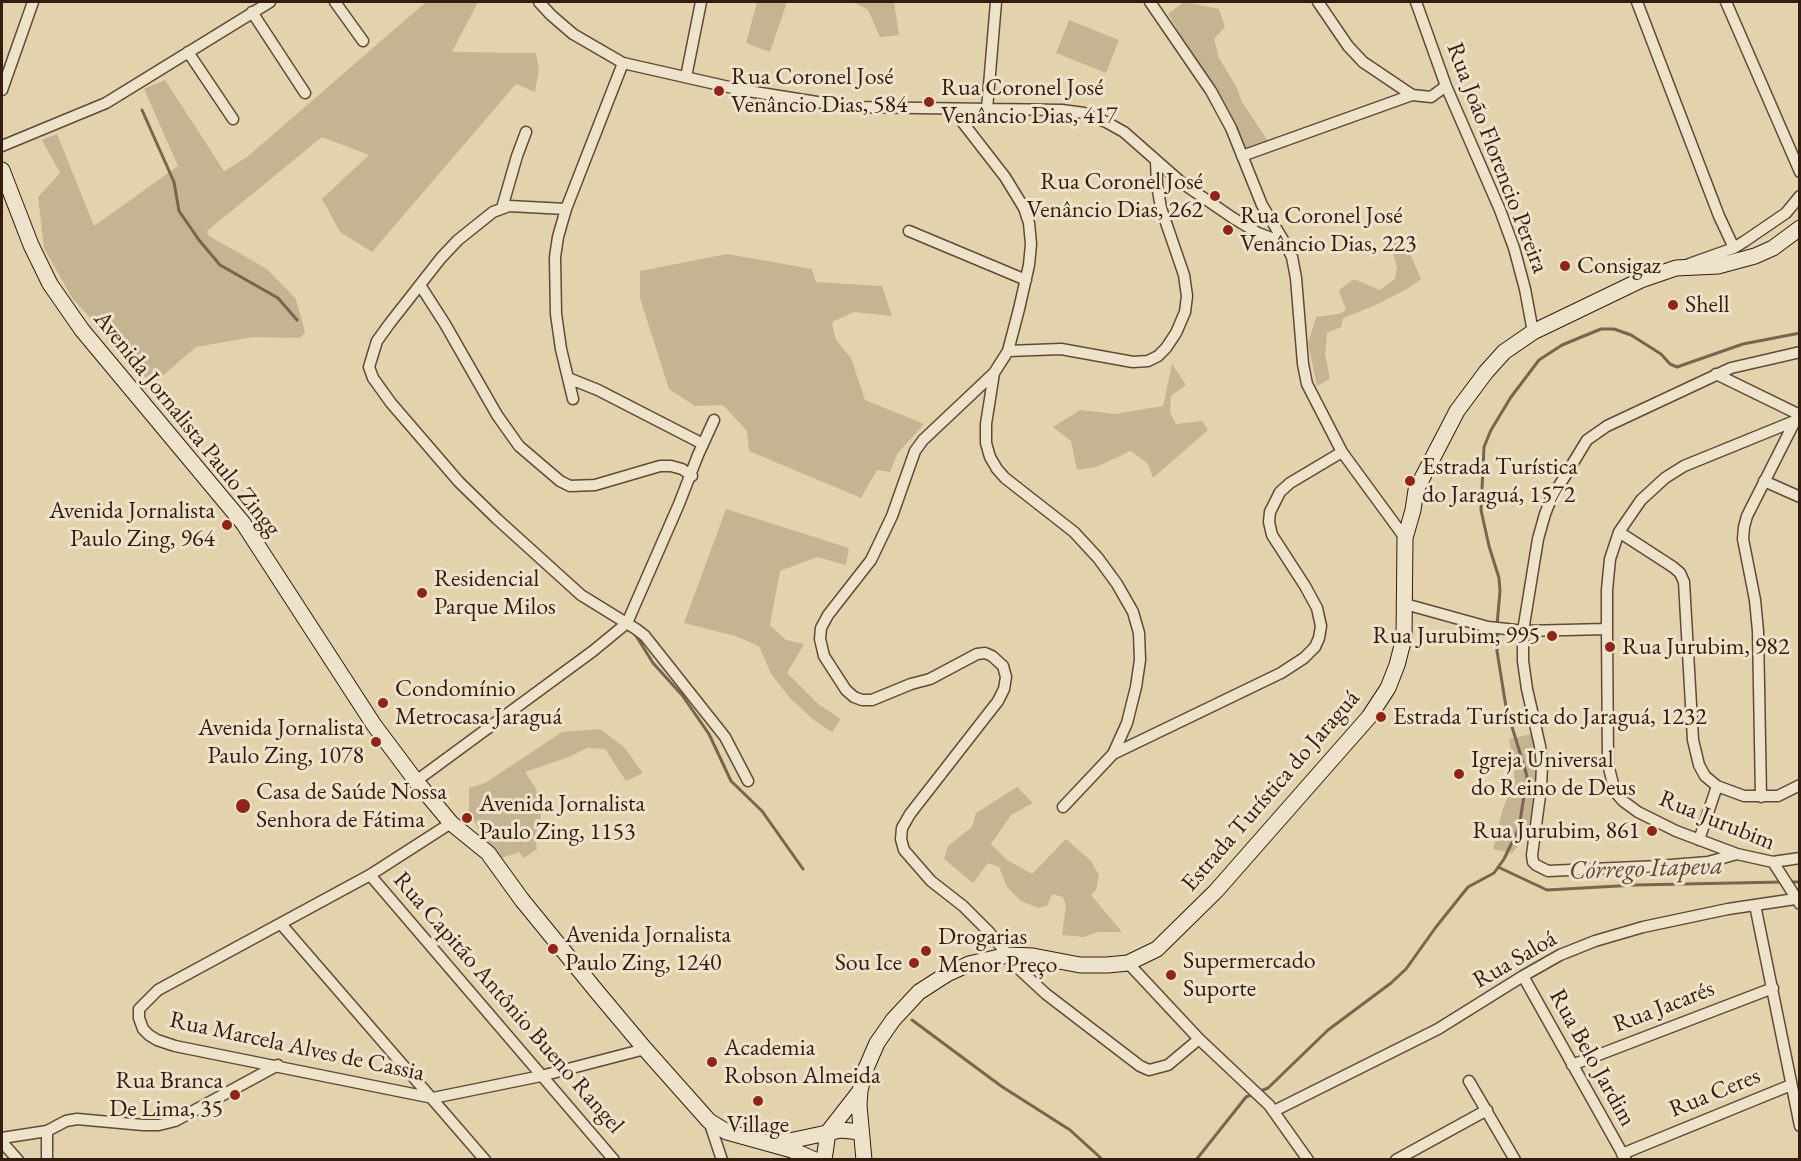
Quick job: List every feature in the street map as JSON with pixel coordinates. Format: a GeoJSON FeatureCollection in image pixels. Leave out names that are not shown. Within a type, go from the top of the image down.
{"type":"FeatureCollection","features":[{"type":"Feature","properties":{"kind":"main road","name":"Avenida Jornalista Paulo Zingg"},"geometry":{"type":"LineString","coordinates":[[2,170],[31,245],[50,284],[82,330],[243,523],[355,698],[416,781],[451,823],[467,837],[479,858],[503,874],[645,1049],[709,1121],[727,1132],[802,1153],[815,1160]]}},
{"type":"Feature","properties":{"kind":"main road","name":"Estrada Turística do Jaraguá"},"geometry":{"type":"LineString","coordinates":[[864,1160],[860,1091],[864,1073],[877,1043],[893,1020],[914,997],[946,974],[969,964],[1008,955],[1080,965],[1128,963],[1157,949],[1184,925],[1369,717],[1388,688],[1404,638],[1405,538],[1418,485],[1457,411],[1504,352],[1533,332],[1641,280],[1676,268],[1718,266],[1755,256],[1773,248],[1800,228]]}},
{"type":"Feature","properties":{"kind":"main road"},"geometry":{"type":"LineString","coordinates":[[824,1160],[828,1132],[860,1091]]}},
{"type":"Feature","properties":{"kind":"main road","name":"Avenida Jornalista Paulo Zingg"},"geometry":{"type":"LineString","coordinates":[[772,1144],[841,1130],[861,1132]]}},
{"type":"Feature","properties":{"kind":"street"},"geometry":{"type":"LineString","coordinates":[[2,90],[33,2]]}},
{"type":"Feature","properties":{"kind":"street"},"geometry":{"type":"LineString","coordinates":[[2,146],[106,103],[270,2]]}},
{"type":"Feature","properties":{"kind":"street"},"geometry":{"type":"LineString","coordinates":[[335,2],[363,41]]}},
{"type":"Feature","properties":{"kind":"street"},"geometry":{"type":"LineString","coordinates":[[539,2],[573,34],[622,63],[742,90],[848,107],[1062,110],[1084,113],[1124,132],[1182,183],[1233,218],[1258,233],[1285,243]]}},
{"type":"Feature","properties":{"kind":"street"},"geometry":{"type":"LineString","coordinates":[[686,77],[701,2]]}},
{"type":"Feature","properties":{"kind":"street"},"geometry":{"type":"LineString","coordinates":[[987,109],[996,2]]}},
{"type":"Feature","properties":{"kind":"street"},"geometry":{"type":"LineString","coordinates":[[1152,2],[1211,91],[1231,128],[1262,205],[1292,257],[1307,384],[1342,452],[1405,538]]}},
{"type":"Feature","properties":{"kind":"street"},"geometry":{"type":"LineString","coordinates":[[1318,2],[1348,46],[1363,62],[1412,95]]}},
{"type":"Feature","properties":{"kind":"street","name":"Rua João Florencio Pereira"},"geometry":{"type":"LineString","coordinates":[[1416,2],[1446,86],[1514,248],[1533,332]]}},
{"type":"Feature","properties":{"kind":"street"},"geometry":{"type":"LineString","coordinates":[[1637,2],[1734,248]]}},
{"type":"Feature","properties":{"kind":"street"},"geometry":{"type":"LineString","coordinates":[[1726,2],[1800,172]]}},
{"type":"Feature","properties":{"kind":"street"},"geometry":{"type":"LineString","coordinates":[[252,12],[305,93]]}},
{"type":"Feature","properties":{"kind":"street"},"geometry":{"type":"LineString","coordinates":[[188,52],[233,119]]}},
{"type":"Feature","properties":{"kind":"street"},"geometry":{"type":"LineString","coordinates":[[573,399],[558,326],[554,283],[558,237],[566,208],[622,63]]}},
{"type":"Feature","properties":{"kind":"street"},"geometry":{"type":"LineString","coordinates":[[1242,156],[1412,95],[1431,97],[1446,86]]}},
{"type":"Feature","properties":{"kind":"street"},"geometry":{"type":"LineString","coordinates":[[953,110],[1005,177],[1024,208],[1029,223],[1031,244],[1026,280],[1008,351],[994,373],[922,440],[909,466],[892,516],[871,560],[828,615],[821,628],[820,639],[824,656],[846,690],[854,698],[862,700],[872,700],[930,679],[977,654],[985,653],[993,656],[1002,666],[1006,677],[1004,689],[998,700],[910,814],[902,828],[901,839],[904,850],[913,862],[989,932],[1046,994],[1140,1066],[1149,1070],[1168,1065],[1199,1039]]}},
{"type":"Feature","properties":{"kind":"street"},"geometry":{"type":"LineString","coordinates":[[502,208],[526,132]]}},
{"type":"Feature","properties":{"kind":"street"},"geometry":{"type":"LineString","coordinates":[[1008,351],[1061,349],[1132,362],[1148,361],[1158,356],[1166,348],[1185,312],[1187,296],[1184,275],[1161,208],[1156,161]]}},
{"type":"Feature","properties":{"kind":"street"},"geometry":{"type":"LineString","coordinates":[[1718,266],[1734,248],[1785,213],[1800,196]]}},
{"type":"Feature","properties":{"kind":"street"},"geometry":{"type":"LineString","coordinates":[[566,208],[530,206],[502,208],[493,212],[458,240],[441,258],[377,341],[369,368],[373,378],[391,403],[459,482],[497,519],[581,595],[645,636],[725,737],[748,781]]}},
{"type":"Feature","properties":{"kind":"street"},"geometry":{"type":"LineString","coordinates":[[909,231],[1026,280]]}},
{"type":"Feature","properties":{"kind":"street"},"geometry":{"type":"LineString","coordinates":[[1676,268],[1734,248]]}},
{"type":"Feature","properties":{"kind":"street"},"geometry":{"type":"LineString","coordinates":[[420,285],[497,415],[519,446],[560,481],[570,486],[595,486],[660,466],[682,469],[692,476]]}},
{"type":"Feature","properties":{"kind":"street"},"geometry":{"type":"LineString","coordinates":[[1737,855],[1708,862],[1548,871],[1533,862],[1542,766],[1540,746],[1527,689],[1523,631],[1538,539],[1545,514],[1551,499],[1587,440],[1607,426],[1716,374],[1748,363],[1800,352]]}},
{"type":"Feature","properties":{"kind":"street"},"geometry":{"type":"LineString","coordinates":[[994,373],[986,423],[986,443],[997,469],[1005,478],[1074,532],[1098,558],[1118,584],[1133,612],[1139,633],[1140,660],[1137,687],[1127,723],[1113,754],[1063,807]]}},
{"type":"Feature","properties":{"kind":"street"},"geometry":{"type":"LineString","coordinates":[[1716,374],[1798,418],[1764,481],[1744,527],[1743,539],[1755,600],[1758,631],[1761,797]]}},
{"type":"Feature","properties":{"kind":"street"},"geometry":{"type":"LineString","coordinates":[[568,378],[598,390],[703,444]]}},
{"type":"Feature","properties":{"kind":"street","name":"Rua Jurubim"},"geometry":{"type":"LineString","coordinates":[[1797,902],[1773,862],[1737,855],[1676,831],[1638,812],[1615,792],[1608,764],[1606,629],[1610,559],[1619,532],[1641,500],[1665,478],[1695,461],[1798,418]]}},
{"type":"Feature","properties":{"kind":"street"},"geometry":{"type":"LineString","coordinates":[[416,781],[593,651],[627,623],[692,476],[714,420]]}},
{"type":"Feature","properties":{"kind":"street"},"geometry":{"type":"LineString","coordinates":[[1113,754],[1281,673],[1304,658],[1315,647],[1321,626],[1317,608],[1272,535],[1269,522],[1270,512],[1280,492],[1290,483],[1342,452]]}},
{"type":"Feature","properties":{"kind":"street"},"geometry":{"type":"LineString","coordinates":[[1764,481],[1800,497]]}},
{"type":"Feature","properties":{"kind":"street"},"geometry":{"type":"LineString","coordinates":[[1619,532],[1673,567],[1680,573],[1684,582],[1693,740],[1699,765],[1706,776],[1717,786],[1744,796],[1778,796],[1800,785]]}},
{"type":"Feature","properties":{"kind":"street"},"geometry":{"type":"LineString","coordinates":[[1405,604],[1488,627],[1523,631],[1606,629]]}},
{"type":"Feature","properties":{"kind":"street"},"geometry":{"type":"LineString","coordinates":[[1699,840],[1717,786]]}},
{"type":"Feature","properties":{"kind":"street","name":"Rua Marcela Alves de Cassia"},"geometry":{"type":"LineString","coordinates":[[451,823],[370,874],[158,990],[139,1010],[143,1029],[157,1040],[175,1046],[433,1098],[541,1076],[645,1049]]}},
{"type":"Feature","properties":{"kind":"street"},"geometry":{"type":"LineString","coordinates":[[1773,862],[1800,858]]}},
{"type":"Feature","properties":{"kind":"street","name":"Rua Capitão Antônio Bueno Rangel"},"geometry":{"type":"LineString","coordinates":[[370,874],[614,1160]]}},
{"type":"Feature","properties":{"kind":"street","name":"Rua Saloá"},"geometry":{"type":"LineString","coordinates":[[1272,1108],[1438,1029],[1560,955],[1605,938],[1672,920],[1755,905],[1797,902]]}},
{"type":"Feature","properties":{"kind":"street"},"geometry":{"type":"LineString","coordinates":[[1755,905],[1800,1126]]}},
{"type":"Feature","properties":{"kind":"street"},"geometry":{"type":"LineString","coordinates":[[281,924],[433,1098],[479,1157]]}},
{"type":"Feature","properties":{"kind":"street"},"geometry":{"type":"LineString","coordinates":[[1128,963],[1199,1039],[1272,1108],[1308,1160]]}},
{"type":"Feature","properties":{"kind":"street","name":"Rua Belo Jardim"},"geometry":{"type":"LineString","coordinates":[[1523,976],[1624,1157]]}},
{"type":"Feature","properties":{"kind":"street","name":"Rua Jacarés"},"geometry":{"type":"LineString","coordinates":[[1572,1065],[1773,988]]}},
{"type":"Feature","properties":{"kind":"street"},"geometry":{"type":"LineString","coordinates":[[18,1160],[2,1140],[47,1131],[66,1121],[77,1119],[143,1125],[159,1125],[175,1121],[278,1065]]}},
{"type":"Feature","properties":{"kind":"street"},"geometry":{"type":"LineString","coordinates":[[1469,1081],[1515,1160]]}},
{"type":"Feature","properties":{"kind":"street","name":"Rua Ceres"},"geometry":{"type":"LineString","coordinates":[[1624,1157],[1791,1085]]}},
{"type":"Feature","properties":{"kind":"street"},"geometry":{"type":"LineString","coordinates":[[1396,1160],[1487,1110]]}},
{"type":"Feature","properties":{"kind":"street"},"geometry":{"type":"LineString","coordinates":[[709,1121],[723,1160]]}},
{"type":"Feature","properties":{"kind":"street"},"geometry":{"type":"LineString","coordinates":[[47,1131],[47,1160]]}},
{"type":"Feature","properties":{"kind":"shaded area"},"geometry":{"type":"Polygon","coordinates":[[[426,2],[478,2],[452,52],[536,53],[539,69],[535,92],[516,84],[372,252],[340,232],[322,199],[369,155],[322,137],[207,231],[209,236],[267,269],[296,299],[305,332],[300,338],[253,337],[196,347],[152,385],[72,298],[44,248],[38,197],[60,173],[42,140],[57,134],[94,226],[178,166],[144,89],[165,80],[224,171],[247,157],[426,2]]]}},
{"type":"Feature","properties":{"kind":"shaded area"},"geometry":{"type":"Polygon","coordinates":[[[757,2],[787,2],[770,52],[746,43],[757,2]]]}},
{"type":"Feature","properties":{"kind":"shaded area"},"geometry":{"type":"Polygon","coordinates":[[[853,2],[894,2],[899,35],[880,37],[868,10],[853,2]]]}},
{"type":"Feature","properties":{"kind":"shaded area"},"geometry":{"type":"Polygon","coordinates":[[[1184,2],[1219,9],[1225,27],[1214,39],[1219,58],[1237,88],[1242,102],[1268,141],[1247,149],[1168,14],[1184,2]]]}},
{"type":"Feature","properties":{"kind":"shaded area"},"geometry":{"type":"Polygon","coordinates":[[[1069,20],[1119,40],[1106,73],[1056,53],[1069,20]]]}},
{"type":"Feature","properties":{"kind":"shaded area"},"geometry":{"type":"Polygon","coordinates":[[[1402,235],[1421,279],[1376,305],[1343,318],[1341,327],[1327,333],[1325,354],[1330,379],[1317,386],[1308,343],[1316,317],[1339,314],[1346,310],[1339,290],[1354,279],[1380,290],[1395,279],[1397,268],[1392,249],[1396,238],[1402,235]]]}},
{"type":"Feature","properties":{"kind":"shaded area"},"geometry":{"type":"Polygon","coordinates":[[[727,254],[812,269],[816,282],[882,286],[892,316],[854,312],[832,324],[836,340],[851,358],[865,400],[924,424],[897,454],[890,472],[877,470],[861,498],[749,451],[747,431],[723,405],[695,406],[669,389],[640,298],[640,271],[727,254]]]}},
{"type":"Feature","properties":{"kind":"shaded area"},"geometry":{"type":"Polygon","coordinates":[[[1172,364],[1186,385],[1171,396],[1170,412],[1176,424],[1202,421],[1208,430],[1153,478],[1148,464],[1131,451],[1096,467],[1077,470],[1071,441],[1053,427],[1080,410],[1115,414],[1163,406],[1172,364]]]}},
{"type":"Feature","properties":{"kind":"shaded area"},"geometry":{"type":"Polygon","coordinates":[[[726,509],[849,548],[846,565],[817,557],[780,571],[770,625],[786,640],[804,644],[787,673],[818,704],[841,719],[832,732],[815,721],[791,699],[771,674],[759,646],[735,636],[684,623],[726,509]]]}},
{"type":"Feature","properties":{"kind":"shaded area"},"geometry":{"type":"Polygon","coordinates":[[[600,729],[624,747],[643,773],[626,781],[605,749],[587,748],[569,757],[525,772],[542,804],[540,824],[535,836],[537,849],[524,858],[519,852],[502,858],[482,836],[469,811],[469,788],[485,783],[562,732],[600,729]]]}},
{"type":"Feature","properties":{"kind":"shaded area"},"geometry":{"type":"Polygon","coordinates":[[[1531,734],[1538,750],[1538,776],[1528,834],[1512,853],[1493,849],[1503,808],[1515,780],[1509,739],[1531,734]]]}},
{"type":"Feature","properties":{"kind":"shaded area"},"geometry":{"type":"Polygon","coordinates":[[[1017,787],[1033,803],[1011,815],[991,844],[1007,860],[1032,874],[1066,839],[1091,861],[1099,875],[1096,890],[1091,895],[1122,932],[1098,932],[1084,937],[1062,935],[1066,906],[1063,897],[1052,894],[1047,906],[1038,908],[1021,901],[1007,887],[999,867],[988,863],[973,883],[944,859],[948,846],[972,827],[976,813],[1017,787]]]}},
{"type":"Feature","properties":{"kind":"waterway"},"geometry":{"type":"LineString","coordinates":[[142,110],[174,182],[179,211],[199,240],[220,265],[278,298],[297,320]]}},
{"type":"Feature","properties":{"kind":"waterway"},"geometry":{"type":"LineString","coordinates":[[1497,625],[1499,578],[1481,510],[1484,447],[1491,430],[1511,397],[1539,360],[1562,345],[1601,329],[1614,329],[1631,335],[1677,367],[1743,344],[1800,333]]}},
{"type":"Feature","properties":{"kind":"waterway"},"geometry":{"type":"LineString","coordinates":[[1196,1160],[1246,1097],[1268,1088],[1328,1030],[1406,969],[1468,887],[1494,873],[1504,859],[1519,828],[1527,776],[1506,707],[1497,651],[1497,631]]}},
{"type":"Feature","properties":{"kind":"waterway"},"geometry":{"type":"LineString","coordinates":[[635,634],[653,663],[682,695],[709,734],[731,781],[762,811],[803,869]]}},
{"type":"Feature","properties":{"kind":"waterway","name":"Córrego Itapeva"},"geometry":{"type":"LineString","coordinates":[[1498,867],[1547,890],[1636,885],[1783,882]]}},
{"type":"Feature","properties":{"kind":"waterway","name":"Córrego Itapeva"},"geometry":{"type":"LineString","coordinates":[[1789,882],[1800,882]]}},
{"type":"Feature","properties":{"kind":"waterway"},"geometry":{"type":"LineString","coordinates":[[912,1020],[1001,1086],[1070,1130],[1103,1160]]}},
{"type":"Feature","properties":{"kind":"place","name":"Rua Coronel José Venâncio Dias, 584"},"geometry":{"type":"Point","coordinates":[719,91]}},
{"type":"Feature","properties":{"kind":"place","name":"Rua Coronel José Venâncio Dias, 417"},"geometry":{"type":"Point","coordinates":[929,102]}},
{"type":"Feature","properties":{"kind":"place","name":"Rua Coronel José Venâncio Dias, 262"},"geometry":{"type":"Point","coordinates":[1215,196]}},
{"type":"Feature","properties":{"kind":"place","name":"Rua Coronel José Venâncio Dias, 223"},"geometry":{"type":"Point","coordinates":[1228,230]}},
{"type":"Feature","properties":{"kind":"place","name":"Consigaz"},"geometry":{"type":"Point","coordinates":[1565,266]}},
{"type":"Feature","properties":{"kind":"place","name":"Shell"},"geometry":{"type":"Point","coordinates":[1673,305]}},
{"type":"Feature","properties":{"kind":"place","name":"Estrada Turística do Jaraguá, 1572"},"geometry":{"type":"Point","coordinates":[1410,481]}},
{"type":"Feature","properties":{"kind":"place","name":"Avenida Jornalista Paulo Zing, 964"},"geometry":{"type":"Point","coordinates":[227,525]}},
{"type":"Feature","properties":{"kind":"place","name":"Residencial Parque Milos"},"geometry":{"type":"Point","coordinates":[422,593]}},
{"type":"Feature","properties":{"kind":"place","name":"Rua Jurubim, 995"},"geometry":{"type":"Point","coordinates":[1552,636]}},
{"type":"Feature","properties":{"kind":"place","name":"Rua Jurubim, 982"},"geometry":{"type":"Point","coordinates":[1610,647]}},
{"type":"Feature","properties":{"kind":"place","name":"Condomínio Metrocasa Jaraguá"},"geometry":{"type":"Point","coordinates":[383,703]}},
{"type":"Feature","properties":{"kind":"place","name":"Estrada Turística do Jaraguá, 1232"},"geometry":{"type":"Point","coordinates":[1381,717]}},
{"type":"Feature","properties":{"kind":"place","name":"Avenida Jornalista Paulo Zing, 1078"},"geometry":{"type":"Point","coordinates":[376,742]}},
{"type":"Feature","properties":{"kind":"place","name":"Igreja Universal do Reino de Deus"},"geometry":{"type":"Point","coordinates":[1459,774]}},
{"type":"Feature","properties":{"kind":"place","name":"Casa de Saúde Nossa Senhora de Fátima"},"geometry":{"type":"Point","coordinates":[243,806]}},
{"type":"Feature","properties":{"kind":"place","name":"Avenida Jornalista Paulo Zing, 1153"},"geometry":{"type":"Point","coordinates":[467,818]}},
{"type":"Feature","properties":{"kind":"place","name":"Rua Jurubim, 861"},"geometry":{"type":"Point","coordinates":[1652,831]}},
{"type":"Feature","properties":{"kind":"place","name":"Avenida Jornalista Paulo Zing, 1240"},"geometry":{"type":"Point","coordinates":[553,949]}},
{"type":"Feature","properties":{"kind":"place","name":"Drogarias Menor Preço"},"geometry":{"type":"Point","coordinates":[926,951]}},
{"type":"Feature","properties":{"kind":"place","name":"Sou Ice"},"geometry":{"type":"Point","coordinates":[914,963]}},
{"type":"Feature","properties":{"kind":"place","name":"Supermercado Suporte"},"geometry":{"type":"Point","coordinates":[1171,975]}},
{"type":"Feature","properties":{"kind":"place","name":"Academia Robson Almeida"},"geometry":{"type":"Point","coordinates":[712,1062]}},
{"type":"Feature","properties":{"kind":"place","name":"Rua Branca De Lima, 35"},"geometry":{"type":"Point","coordinates":[235,1095]}},
{"type":"Feature","properties":{"kind":"place","name":"Village"},"geometry":{"type":"Point","coordinates":[758,1101]}}]}
